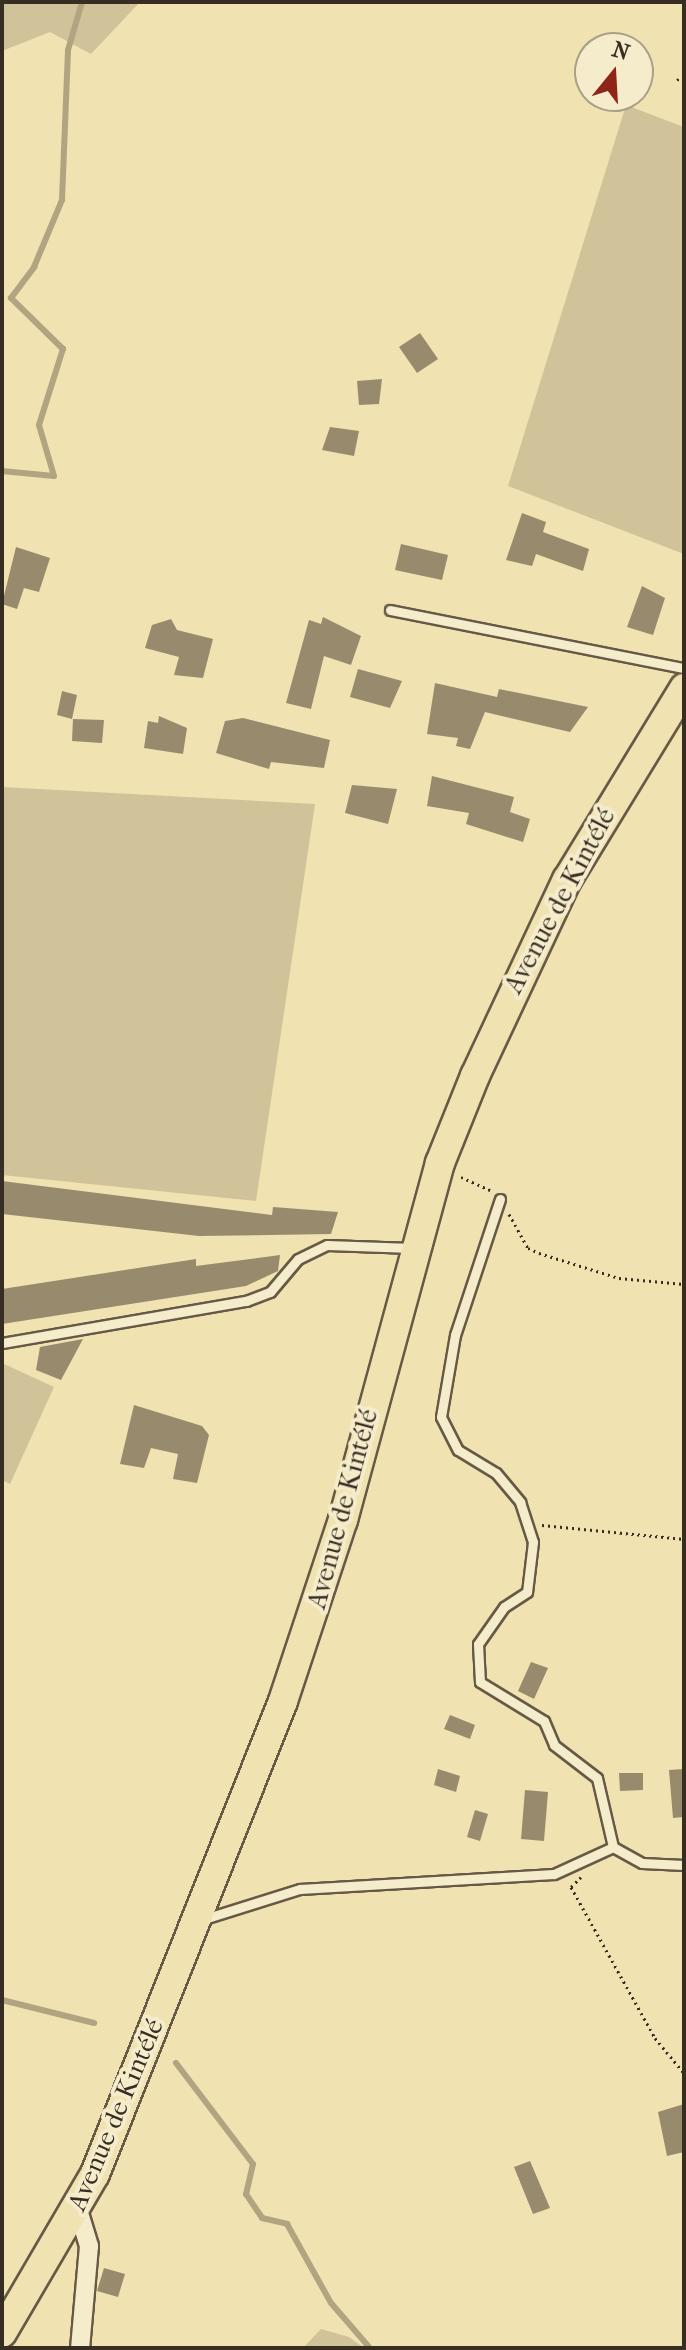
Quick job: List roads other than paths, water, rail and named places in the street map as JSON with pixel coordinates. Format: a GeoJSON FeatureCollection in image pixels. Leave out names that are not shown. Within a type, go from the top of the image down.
{"type":"FeatureCollection","features":[{"type":"Feature","properties":{"kind":"main road","name":"Avenue de Kintélé"},"geometry":{"type":"LineString","coordinates":[[2,2333],[78,2210],[316,1611],[440,1163],[521,968],[684,688]]}},
{"type":"Feature","properties":{"kind":"street"},"geometry":{"type":"LineString","coordinates":[[78,2210],[89,2246],[80,2348]]}},
{"type":"Feature","properties":{"kind":"lane"},"geometry":{"type":"LineString","coordinates":[[390,610],[684,668]]}},
{"type":"Feature","properties":{"kind":"lane"},"geometry":{"type":"LineString","coordinates":[[500,1199],[455,1335],[441,1417],[458,1450],[496,1473],[520,1502],[533,1542],[527,1592],[504,1607],[478,1644],[480,1682],[544,1721],[554,1745],[597,1778],[613,1847],[642,1863],[684,1865]]}},
{"type":"Feature","properties":{"kind":"lane"},"geometry":{"type":"LineString","coordinates":[[2,1343],[246,1301],[270,1292],[298,1259],[327,1245],[415,1249]]}},
{"type":"Feature","properties":{"kind":"lane"},"geometry":{"type":"LineString","coordinates":[[195,1922],[300,1889],[554,1874],[613,1847]]}},
{"type":"Feature","properties":{"kind":"waterway"},"geometry":{"type":"LineString","coordinates":[[2,471],[54,476],[39,425],[63,349],[11,298],[34,267],[62,200],[68,50],[82,2]]}},
{"type":"Feature","properties":{"kind":"waterway"},"geometry":{"type":"LineString","coordinates":[[2,2000],[94,2023]]}},
{"type":"Feature","properties":{"kind":"waterway"},"geometry":{"type":"LineString","coordinates":[[176,2063],[253,2164],[246,2194],[262,2218],[287,2224],[331,2303],[370,2348]]}}]}
